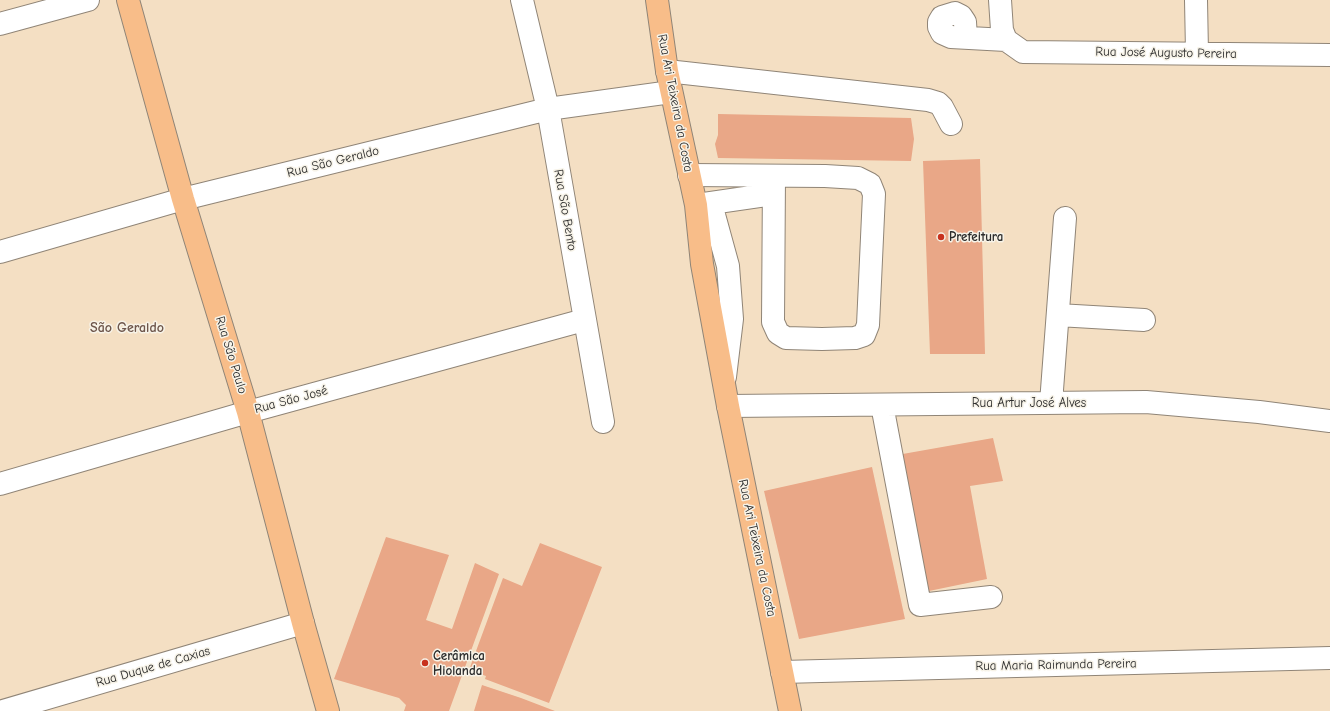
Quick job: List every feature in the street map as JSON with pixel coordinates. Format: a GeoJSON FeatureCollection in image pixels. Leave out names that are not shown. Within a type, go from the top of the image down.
{"type":"FeatureCollection","features":[{"type":"Feature","properties":{"kind":"highway","name":"Rua São Paulo"},"geometry":{"type":"LineString","coordinates":[[128,0],[183,199],[248,412],[302,623],[328,711]]}},
{"type":"Feature","properties":{"kind":"highway","name":"Rua Ari Teixeira da Costa"},"geometry":{"type":"LineString","coordinates":[[657,0],[669,82],[689,175],[703,204],[702,264],[728,406],[790,711]]}},
{"type":"Feature","properties":{"kind":"street"},"geometry":{"type":"LineString","coordinates":[[0,24],[88,0]]}},
{"type":"Feature","properties":{"kind":"street","name":"Rua São Bento"},"geometry":{"type":"LineString","coordinates":[[522,0],[548,109],[602,422]]}},
{"type":"Feature","properties":{"kind":"street"},"geometry":{"type":"LineString","coordinates":[[966,37],[1006,40],[1002,30],[1000,0]]}},
{"type":"Feature","properties":{"kind":"street"},"geometry":{"type":"LineString","coordinates":[[1196,0],[1197,52]]}},
{"type":"Feature","properties":{"kind":"street","name":"Rua José Augusto Pereira"},"geometry":{"type":"LineString","coordinates":[[1006,40],[1023,52],[1197,52],[1330,55]]}},
{"type":"Feature","properties":{"kind":"street","name":"Rua São Geraldo"},"geometry":{"type":"LineString","coordinates":[[0,252],[183,199],[548,109],[669,82],[928,100],[938,103],[942,107],[951,124]]}},
{"type":"Feature","properties":{"kind":"street"},"geometry":{"type":"LineString","coordinates":[[689,175],[773,186]]}},
{"type":"Feature","properties":{"kind":"street"},"geometry":{"type":"LineString","coordinates":[[703,204],[773,186],[858,178],[870,184],[874,194],[868,325],[864,335],[855,338],[822,339],[786,338],[778,333],[773,322],[773,186]]}},
{"type":"Feature","properties":{"kind":"street"},"geometry":{"type":"LineString","coordinates":[[1051,402],[1066,218]]}},
{"type":"Feature","properties":{"kind":"street"},"geometry":{"type":"LineString","coordinates":[[1058,315],[1144,320]]}},
{"type":"Feature","properties":{"kind":"street","name":"Rua São José"},"geometry":{"type":"LineString","coordinates":[[0,484],[248,412],[584,320]]}},
{"type":"Feature","properties":{"kind":"street","name":"Rua Artur José Alves"},"geometry":{"type":"LineString","coordinates":[[728,406],[1146,402],[1259,412],[1330,421]]}},
{"type":"Feature","properties":{"kind":"street"},"geometry":{"type":"LineString","coordinates":[[882,405],[920,605],[991,597]]}},
{"type":"Feature","properties":{"kind":"street","name":"Rua Duque de Caxias"},"geometry":{"type":"LineString","coordinates":[[2,711],[302,623]]}},
{"type":"Feature","properties":{"kind":"street","name":"Rua Maria Raimunda Pereira"},"geometry":{"type":"LineString","coordinates":[[782,672],[1330,658]]}},
{"type":"Feature","properties":{"kind":"building"},"geometry":{"type":"Polygon","coordinates":[[[718,114],[911,118],[914,139],[911,161],[718,158],[715,144],[718,135],[718,114]]]}},
{"type":"Feature","properties":{"kind":"building"},"geometry":{"type":"Polygon","coordinates":[[[980,159],[985,354],[930,354],[923,161],[980,159]]]}},
{"type":"Feature","properties":{"kind":"building"},"geometry":{"type":"Polygon","coordinates":[[[993,438],[1003,481],[970,486],[987,579],[929,591],[897,455],[993,438]]]}},
{"type":"Feature","properties":{"kind":"building"},"geometry":{"type":"Polygon","coordinates":[[[872,467],[905,619],[799,639],[764,491],[872,467]]]}},
{"type":"Feature","properties":{"kind":"building"},"geometry":{"type":"Polygon","coordinates":[[[386,537],[449,555],[426,620],[452,629],[475,563],[499,574],[449,711],[404,711],[406,705],[399,698],[334,679],[386,537]]]}},
{"type":"Feature","properties":{"kind":"building"},"geometry":{"type":"Polygon","coordinates":[[[540,543],[602,567],[549,703],[485,679],[486,676],[469,670],[503,578],[522,586],[540,543]]]}},
{"type":"Feature","properties":{"kind":"building"},"geometry":{"type":"Polygon","coordinates":[[[482,685],[521,698],[555,711],[474,711],[482,685]]]}},
{"type":"Feature","properties":{"kind":"place","name":"Prefeitura"},"geometry":{"type":"Point","coordinates":[941,237]}},
{"type":"Feature","properties":{"kind":"place","name":"Cerâmica Hiolanda"},"geometry":{"type":"Point","coordinates":[425,663]}},
{"type":"Feature","properties":{"kind":"district","name":"São Geraldo"},"geometry":{"type":"Point","coordinates":[127,328]}}]}
